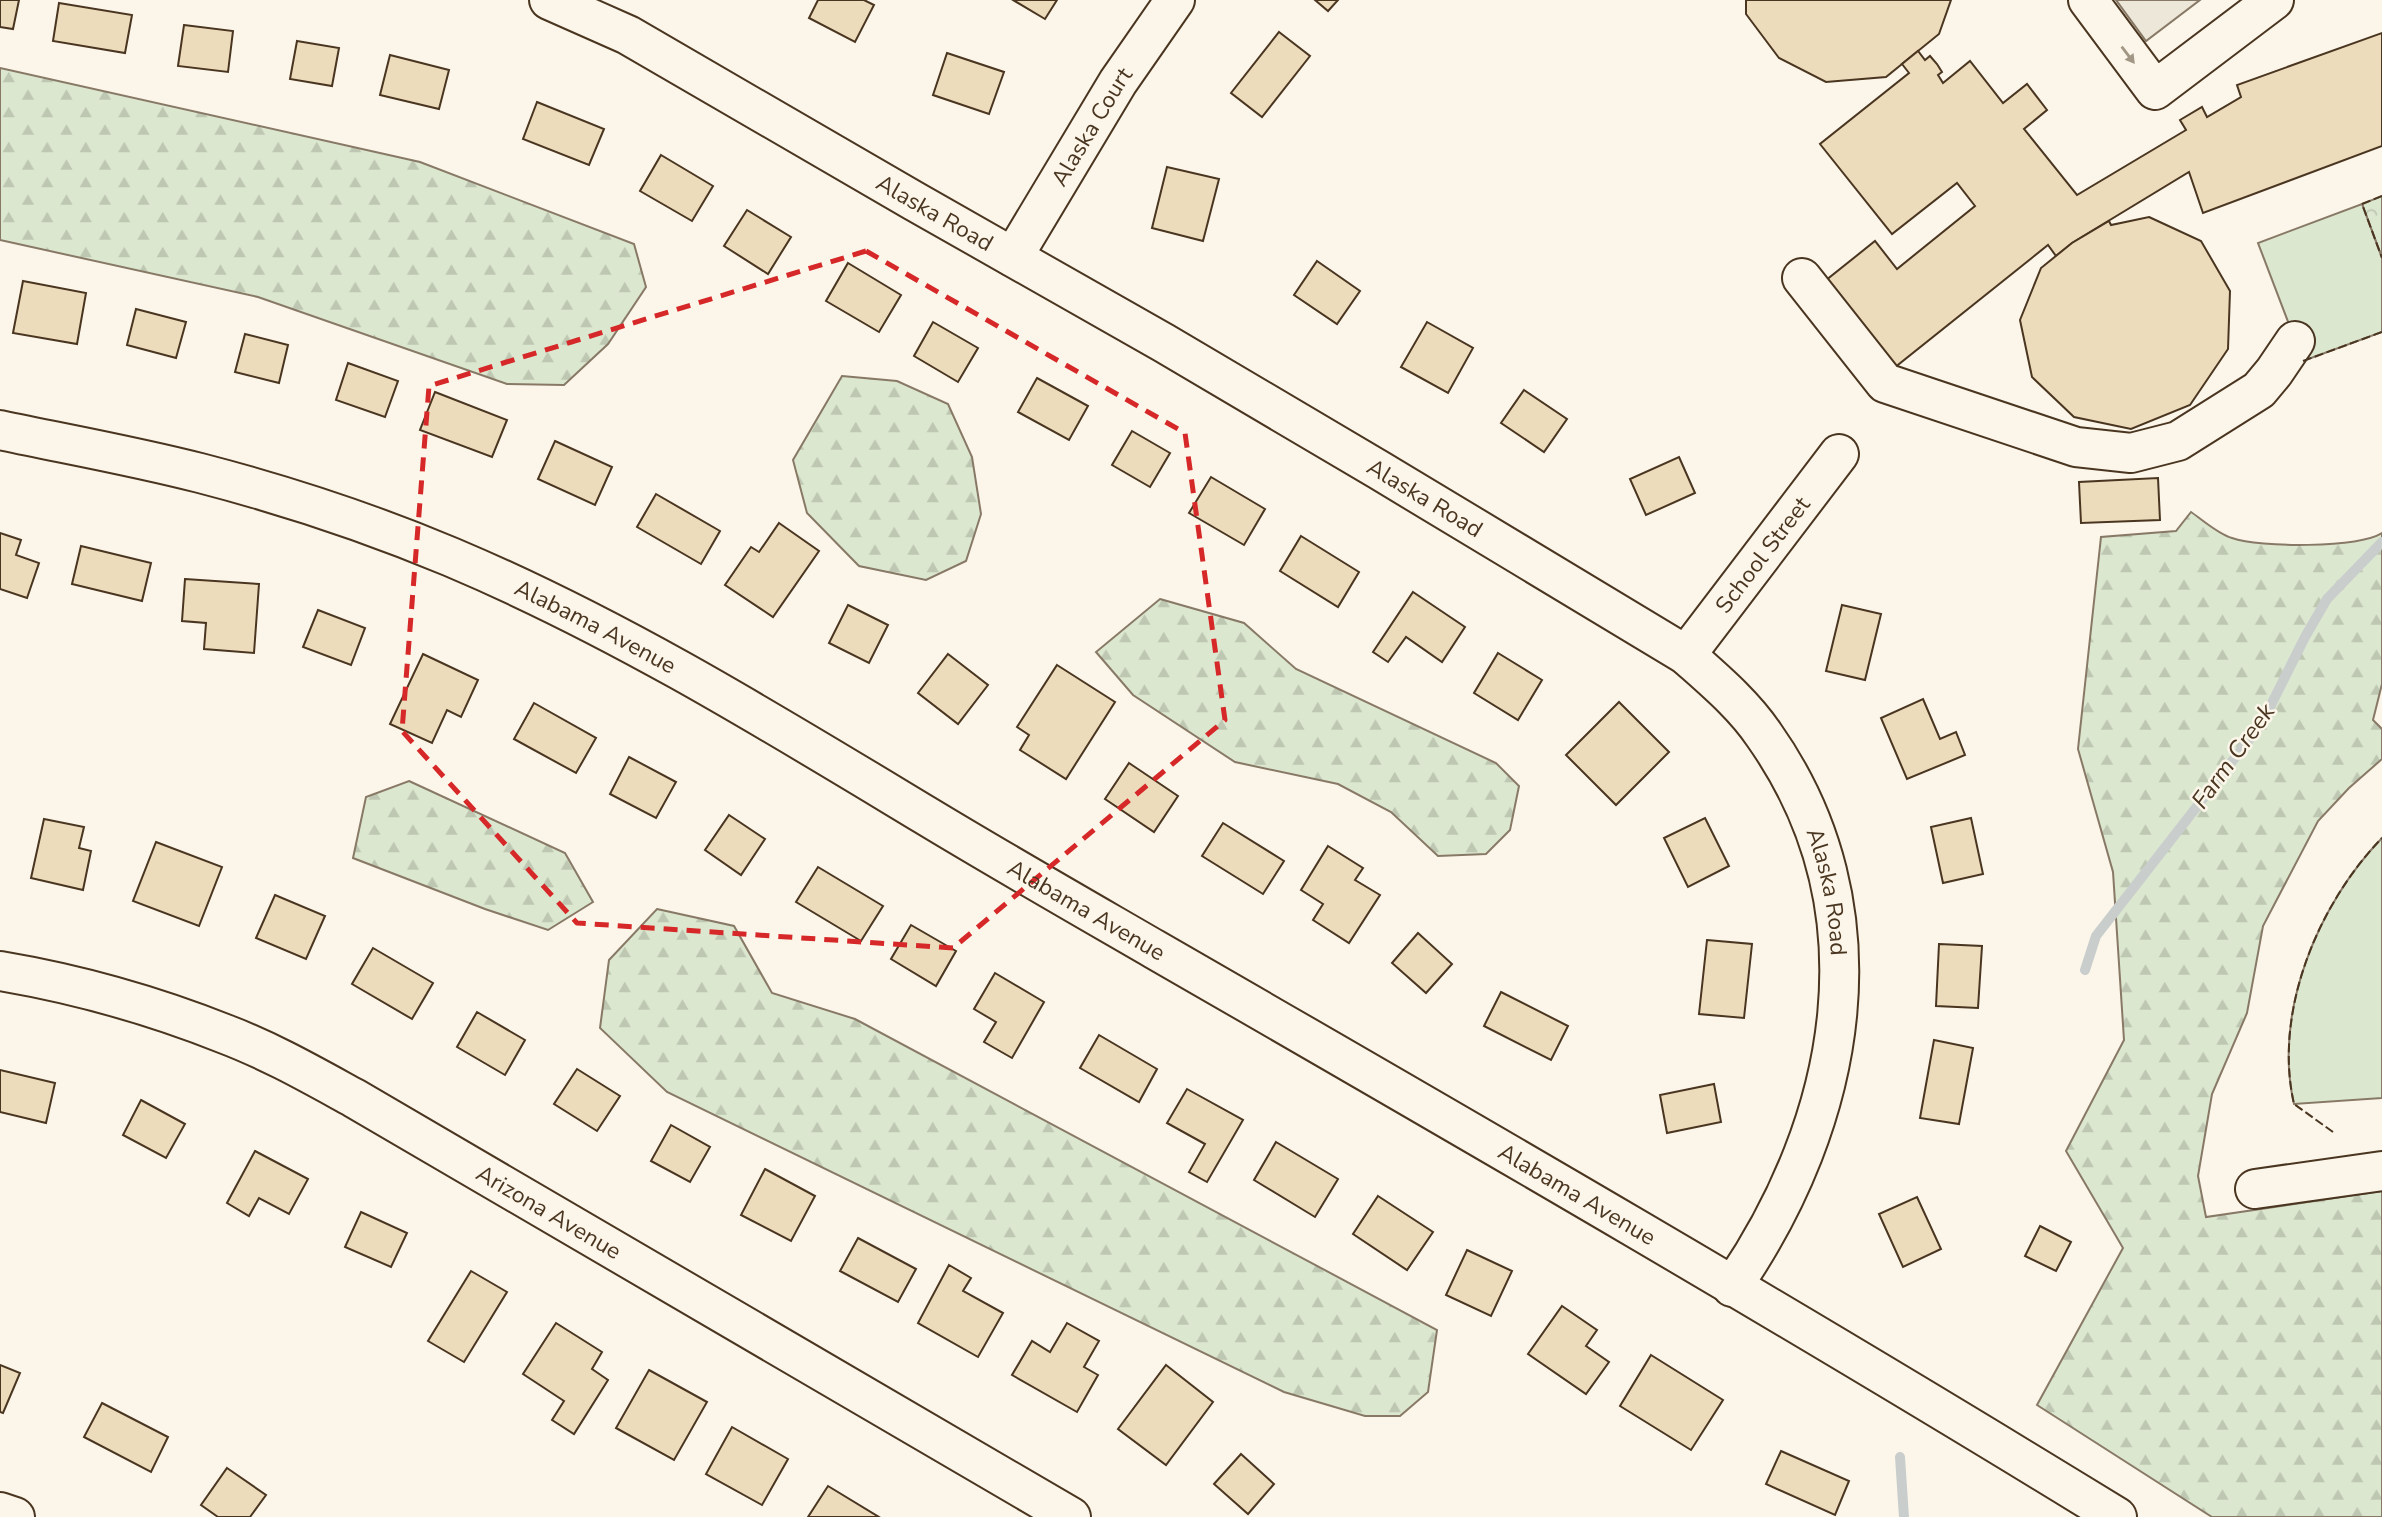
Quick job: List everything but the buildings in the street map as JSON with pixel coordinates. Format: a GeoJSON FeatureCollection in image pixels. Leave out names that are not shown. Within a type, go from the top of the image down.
{"type":"FeatureCollection","features":[{"type":"Feature","properties":{"kind":"street","name":"Alaska Road"},"geometry":{"type":"LineString","coordinates":[[549,0],[628,34],[1379,470],[1686,655],[1726,690],[1763,734],[1794,782],[1817,834],[1833,888],[1840,945],[1837,1011],[1813,1127],[1784,1199],[1758,1248],[1731,1287]]}},
{"type":"Feature","properties":{"kind":"street","name":"Alaska Court"},"geometry":{"type":"LineString","coordinates":[[1013,257],[1118,82],[1175,0]]}},
{"type":"Feature","properties":{"kind":"street"},"geometry":{"type":"LineString","coordinates":[[2088,0],[2155,90],[2274,0]]}},
{"type":"Feature","properties":{"kind":"street"},"geometry":{"type":"LineString","coordinates":[[1801,278],[1885,383],[2076,447],[2131,453],[2178,441],[2259,390],[2295,341]]}},
{"type":"Feature","properties":{"kind":"street","name":"Alabama Avenue"},"geometry":{"type":"LineString","coordinates":[[0,430],[198,472],[323,509],[445,555],[541,597],[638,646],[798,738],[984,851],[1328,1049],[2118,1517]]}},
{"type":"Feature","properties":{"kind":"street","name":"School Street"},"geometry":{"type":"LineString","coordinates":[[1686,655],[1839,454]]}},
{"type":"Feature","properties":{"kind":"street","name":"Arizona Avenue"},"geometry":{"type":"LineString","coordinates":[[0,971],[58,981],[143,1004],[227,1034],[291,1063],[1071,1517]]}},
{"type":"Feature","properties":{"kind":"street"},"geometry":{"type":"LineString","coordinates":[[2255,1189],[2382,1171]]}},
{"type":"Feature","properties":{"kind":"street"},"geometry":{"type":"LineString","coordinates":[[0,1511],[15,1517]]}},
{"type":"Feature","properties":{"kind":"highlighted area"},"geometry":{"type":"Polygon","coordinates":[[[866,251],[1185,433],[1225,720],[953,948],[577,923],[402,731],[429,386],[866,251]]]}},
{"type":"Feature","properties":{"kind":"green space"},"geometry":{"type":"Polygon","coordinates":[[[0,68],[420,162],[634,244],[646,287],[608,344],[564,385],[507,384],[258,297],[0,240],[0,68]]]}},
{"type":"Feature","properties":{"kind":"green space"},"geometry":{"type":"Polygon","coordinates":[[[2382,196],[2382,258],[2362,204],[2382,196]]]}},
{"type":"Feature","properties":{"kind":"green space"},"geometry":{"type":"Polygon","coordinates":[[[2362,204],[2382,258],[2382,332],[2303,361],[2258,243],[2362,204]]]}},
{"type":"Feature","properties":{"kind":"green space"},"geometry":{"type":"Polygon","coordinates":[[[842,376],[897,381],[948,404],[972,457],[981,514],[966,561],[926,580],[859,566],[807,513],[793,460],[842,376]]]}},
{"type":"Feature","properties":{"kind":"green space"},"geometry":{"type":"Polygon","coordinates":[[[2191,512],[2227,536],[2264,544],[2331,544],[2352,542],[2382,533],[2382,684],[2373,720],[2382,729],[2382,759],[2349,788],[2318,821],[2263,926],[2247,1013],[2212,1094],[2198,1176],[2206,1217],[2382,1191],[2382,1517],[2212,1517],[2037,1405],[2123,1248],[2066,1151],[2124,1040],[2113,872],[2078,749],[2101,537],[2176,531],[2191,512]]]}},
{"type":"Feature","properties":{"kind":"green space"},"geometry":{"type":"Polygon","coordinates":[[[1160,599],[1244,623],[1296,669],[1496,763],[1519,786],[1510,830],[1486,854],[1438,856],[1391,812],[1338,784],[1235,762],[1133,695],[1096,652],[1160,599]]]}},
{"type":"Feature","properties":{"kind":"green space"},"geometry":{"type":"Polygon","coordinates":[[[409,781],[565,853],[593,902],[548,930],[485,909],[353,858],[366,797],[409,781]]]}},
{"type":"Feature","properties":{"kind":"green space"},"geometry":{"type":"Polygon","coordinates":[[[2382,838],[2382,1098],[2294,1104],[2289,1069],[2290,1033],[2306,961],[2338,894],[2382,838]]]}},
{"type":"Feature","properties":{"kind":"green space"},"geometry":{"type":"Polygon","coordinates":[[[657,909],[734,926],[772,993],[855,1019],[1437,1330],[1428,1392],[1400,1416],[1365,1416],[1284,1392],[667,1092],[600,1028],[609,960],[657,909]]]}},
{"type":"Feature","properties":{"kind":"shaded area"},"geometry":{"type":"Polygon","coordinates":[[[2116,0],[2200,0],[2146,41],[2116,0]]]}},
{"type":"Feature","properties":{"kind":"waterway","name":"Farm Creek"},"geometry":{"type":"LineString","coordinates":[[2085,970],[2096,936],[2262,723],[2327,599],[2382,542]]}},
{"type":"Feature","properties":{"kind":"waterway","name":"Farm Creek"},"geometry":{"type":"LineString","coordinates":[[1900,1457],[1904,1517]]}},
{"type":"Feature","properties":{"kind":"fence"},"geometry":{"type":"LineString","coordinates":[[2382,196],[2362,204],[2382,258]]}},
{"type":"Feature","properties":{"kind":"fence"},"geometry":{"type":"LineString","coordinates":[[2303,361],[2382,332]]}},
{"type":"Feature","properties":{"kind":"fence"},"geometry":{"type":"LineString","coordinates":[[2333,1132],[2294,1104],[2289,1069],[2290,1033],[2306,961],[2320,927],[2338,894],[2382,838]]}}]}
